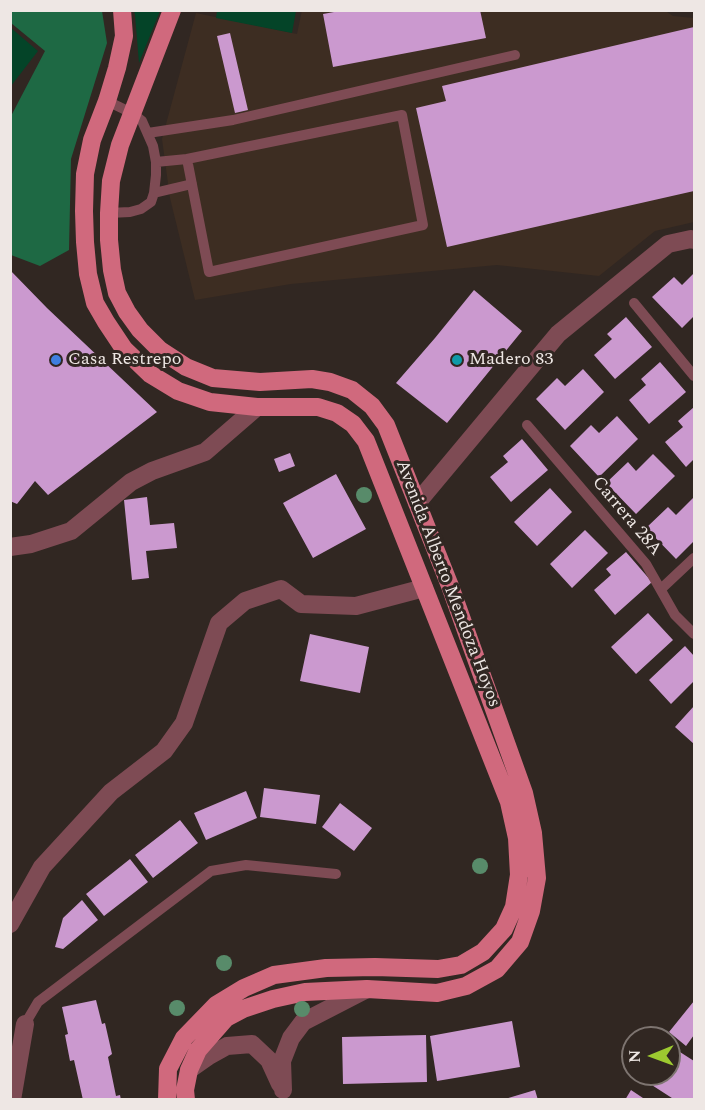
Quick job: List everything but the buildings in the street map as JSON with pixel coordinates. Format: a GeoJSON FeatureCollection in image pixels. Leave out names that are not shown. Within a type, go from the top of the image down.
{"type":"FeatureCollection","features":[{"type":"Feature","properties":{"kind":"main road","name":"Avenida Alberto Mendoza Hoyos"},"geometry":{"type":"LineString","coordinates":[[122,10],[124,36],[117,68],[92,140],[86,174],[85,242],[88,274],[95,303],[124,349],[150,374],[178,391],[210,402],[257,407],[318,407],[337,413],[353,424],[366,441],[509,802],[517,838],[519,875],[514,907],[504,929],[483,952],[461,965],[438,969],[326,968],[274,975],[244,988],[216,1005],[184,1038],[168,1069],[167,1100]]}},
{"type":"Feature","properties":{"kind":"main road","name":"Avenida Alberto Mendoza Hoyos"},"geometry":{"type":"LineString","coordinates":[[172,10],[120,145],[111,181],[109,240],[117,292],[127,312],[140,330],[160,350],[186,367],[213,378],[260,382],[312,380],[330,382],[352,390],[372,406],[386,425],[450,586],[524,793],[533,833],[537,878],[531,911],[520,942],[497,969],[466,986],[436,993],[367,989],[305,992],[243,1009],[226,1018],[198,1050],[189,1070],[185,1090],[186,1100]]}},
{"type":"Feature","properties":{"kind":"street"},"geometry":{"type":"LineString","coordinates":[[417,503],[558,334],[668,244],[694,240]]}},
{"type":"Feature","properties":{"kind":"street"},"geometry":{"type":"LineString","coordinates":[[10,547],[31,544],[71,531],[131,482],[152,471],[205,452],[257,407]]}},
{"type":"Feature","properties":{"kind":"street"},"geometry":{"type":"LineString","coordinates":[[10,924],[42,867],[111,792],[164,750],[184,723],[219,623],[245,602],[281,589],[301,604],[356,606],[424,588]]}},
{"type":"Feature","properties":{"kind":"street"},"geometry":{"type":"LineString","coordinates":[[285,1095],[282,1061],[291,1038],[303,1023],[367,989]]}},
{"type":"Feature","properties":{"kind":"street"},"geometry":{"type":"LineString","coordinates":[[12,1100],[25,1024]]}},
{"type":"Feature","properties":{"kind":"street"},"geometry":{"type":"LineString","coordinates":[[189,1070],[228,1046],[252,1044],[269,1060],[285,1095]]}},
{"type":"Feature","properties":{"kind":"lane"},"geometry":{"type":"LineString","coordinates":[[148,133],[233,120],[515,55]]}},
{"type":"Feature","properties":{"kind":"lane"},"geometry":{"type":"LineString","coordinates":[[107,101],[132,113],[142,121],[153,146],[156,162],[154,193],[151,202],[141,209],[130,212],[109,213]]}},
{"type":"Feature","properties":{"kind":"lane"},"geometry":{"type":"LineString","coordinates":[[156,162],[187,159],[402,115],[423,225],[209,272],[187,159]]}},
{"type":"Feature","properties":{"kind":"lane"},"geometry":{"type":"LineString","coordinates":[[154,193],[192,184]]}},
{"type":"Feature","properties":{"kind":"lane"},"geometry":{"type":"LineString","coordinates":[[634,303],[694,376]]}},
{"type":"Feature","properties":{"kind":"lane","name":"Carrera 28A"},"geometry":{"type":"LineString","coordinates":[[527,425],[646,564],[675,615],[694,634]]}},
{"type":"Feature","properties":{"kind":"lane"},"geometry":{"type":"LineString","coordinates":[[661,589],[694,558]]}},
{"type":"Feature","properties":{"kind":"lane"},"geometry":{"type":"LineString","coordinates":[[25,1024],[38,1002],[211,871],[246,865],[336,874]]}},
{"type":"Feature","properties":{"kind":"shaded area"},"geometry":{"type":"Polygon","coordinates":[[[302,10],[664,10],[673,16],[694,18],[694,222],[655,231],[599,276],[497,265],[291,284],[195,300],[170,198],[162,139],[196,13],[297,34],[302,10]]]}},
{"type":"Feature","properties":{"kind":"green space"},"geometry":{"type":"Polygon","coordinates":[[[11,10],[102,11],[107,43],[71,159],[69,250],[40,266],[11,255],[10,118],[45,51],[11,23],[11,10]]]}},
{"type":"Feature","properties":{"kind":"green space"},"geometry":{"type":"Polygon","coordinates":[[[217,10],[296,11],[292,33],[216,18],[217,10]]]}},
{"type":"Feature","properties":{"kind":"green space"},"geometry":{"type":"Polygon","coordinates":[[[134,11],[160,11],[139,63],[135,15],[134,11]]]}},
{"type":"Feature","properties":{"kind":"green space"},"geometry":{"type":"Polygon","coordinates":[[[11,28],[38,51],[11,86],[11,28]]]}},
{"type":"Feature","properties":{"kind":"place","name":"Casa Restrepo"},"geometry":{"type":"Point","coordinates":[56,360]}},
{"type":"Feature","properties":{"kind":"place","name":"Madero 83"},"geometry":{"type":"Point","coordinates":[457,360]}}]}
